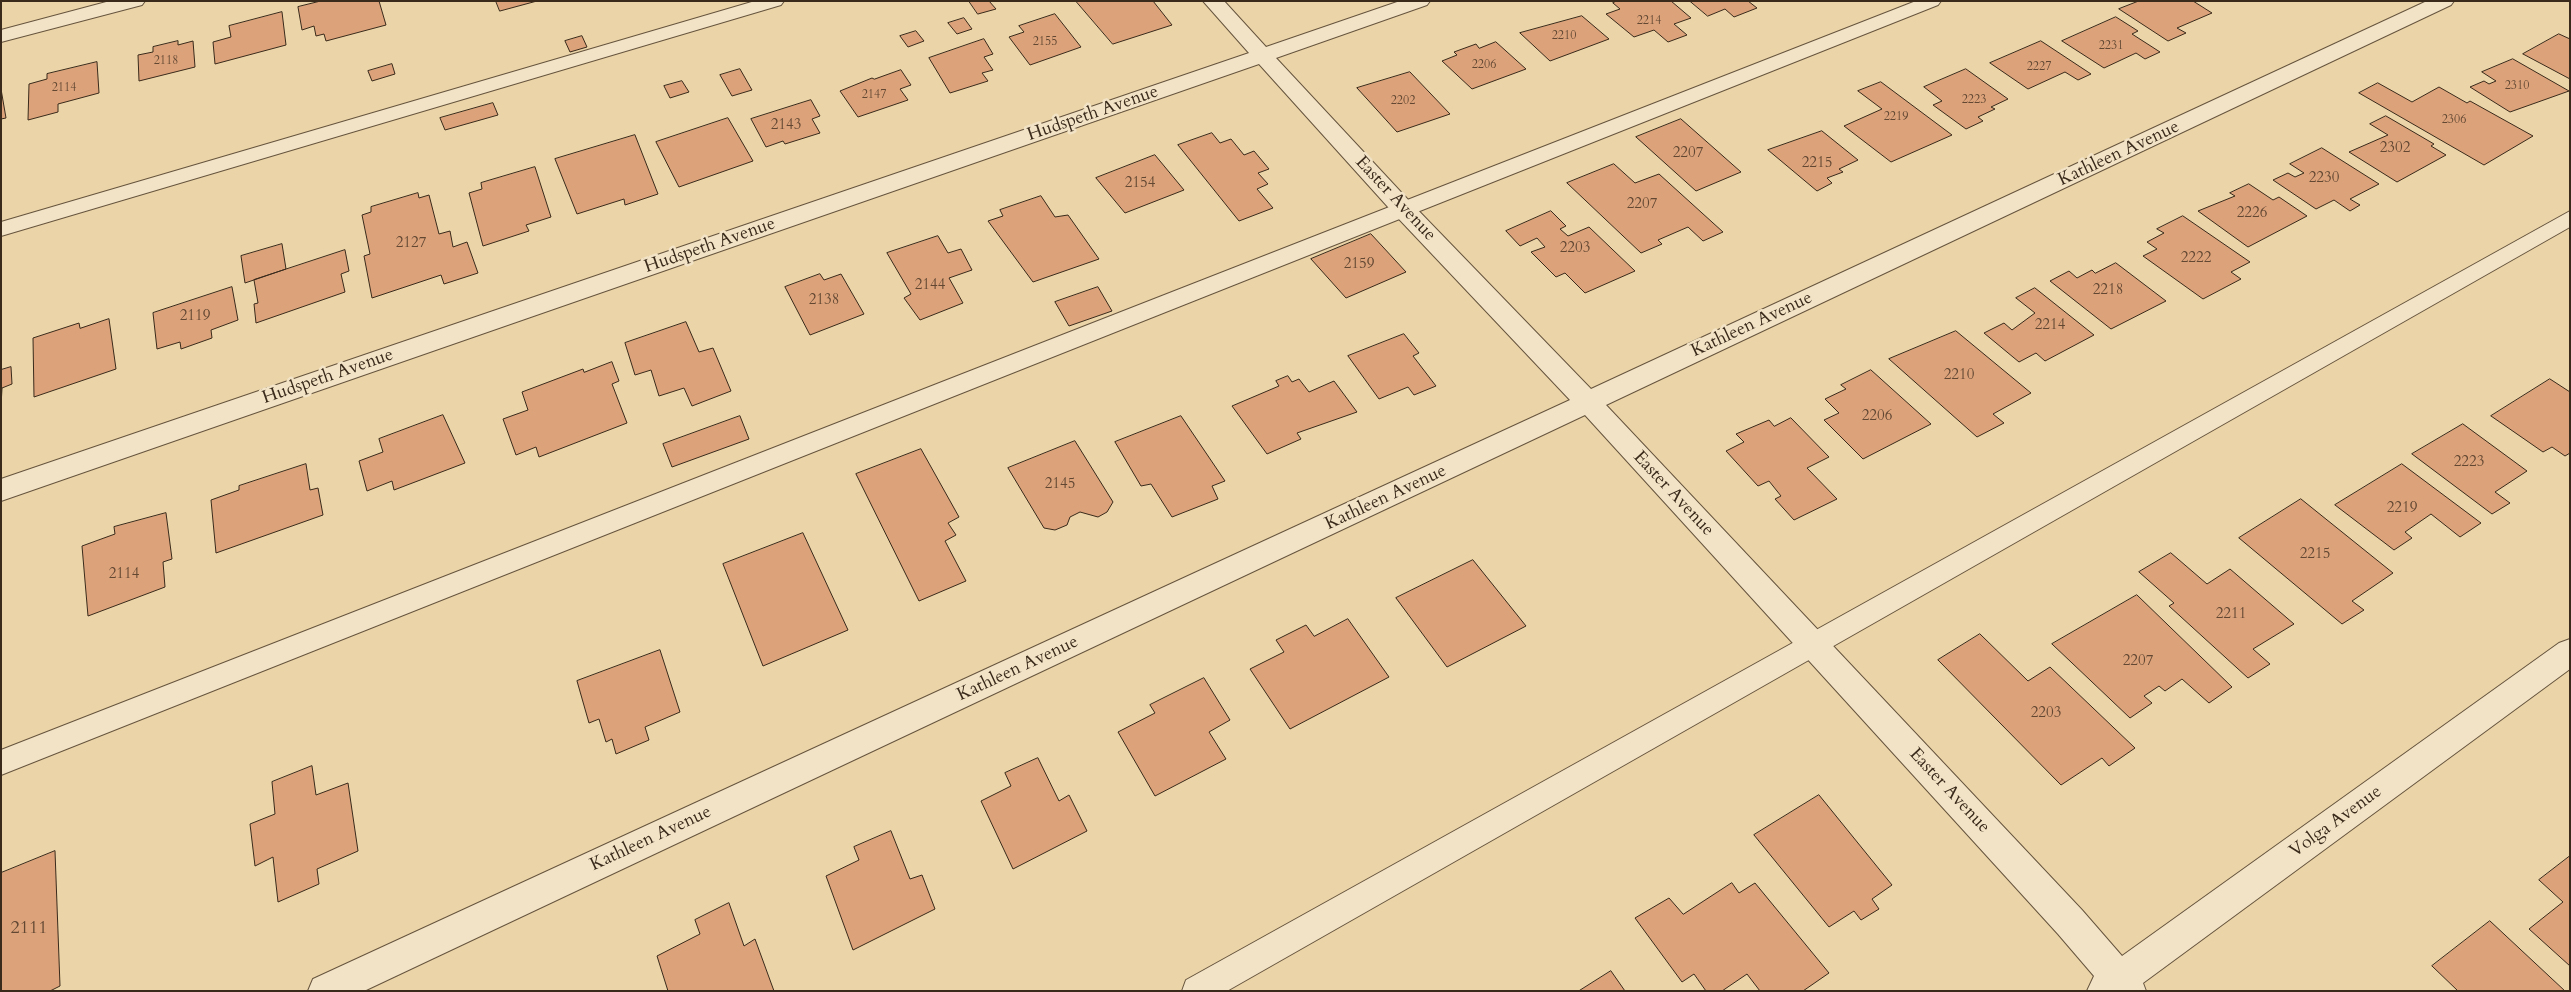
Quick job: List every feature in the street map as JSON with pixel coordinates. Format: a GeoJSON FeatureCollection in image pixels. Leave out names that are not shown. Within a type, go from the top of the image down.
{"type":"FeatureCollection","features":[{"type":"Feature","properties":{"kind":"street"},"geometry":{"type":"LineString","coordinates":[[1,36],[135,1]]}},
{"type":"Feature","properties":{"kind":"street","name":"Easter Avenue"},"geometry":{"type":"LineString","coordinates":[[1213,1],[1405,211],[1588,402],[2070,922],[2117,987]]}},
{"type":"Feature","properties":{"kind":"street","name":"Hudspeth Avenue"},"geometry":{"type":"LineString","coordinates":[[1,490],[1420,1]]}},
{"type":"Feature","properties":{"kind":"street","name":"Kathleen Avenue"},"geometry":{"type":"LineString","coordinates":[[325,991],[1553,420],[2444,1]]}},
{"type":"Feature","properties":{"kind":"street","name":"Volga Avenue"},"geometry":{"type":"LineString","coordinates":[[2117,987],[2570,652]]}},
{"type":"Feature","properties":{"kind":"lane"},"geometry":{"type":"LineString","coordinates":[[1,229],[775,1]]}},
{"type":"Feature","properties":{"kind":"lane"},"geometry":{"type":"LineString","coordinates":[[1,763],[798,447],[1405,211],[1932,1]]}},
{"type":"Feature","properties":{"kind":"lane"},"geometry":{"type":"LineString","coordinates":[[1197,991],[2570,218]]}},
{"type":"Feature","properties":{"kind":"building"},"geometry":{"type":"Polygon","coordinates":[[[321,1],[379,1],[386,25],[326,41],[324,34],[316,36],[314,26],[302,30],[298,7],[321,1]]]}},
{"type":"Feature","properties":{"kind":"building"},"geometry":{"type":"Polygon","coordinates":[[[496,1],[537,1],[500,11],[496,1]]]}},
{"type":"Feature","properties":{"kind":"building"},"geometry":{"type":"Polygon","coordinates":[[[969,1],[989,1],[996,9],[978,14],[969,1]]]}},
{"type":"Feature","properties":{"kind":"building"},"geometry":{"type":"Polygon","coordinates":[[[1076,1],[1153,1],[1172,25],[1113,44],[1076,1]]]}},
{"type":"Feature","properties":{"kind":"building"},"geometry":{"type":"Polygon","coordinates":[[[1617,1],[1671,1],[1691,18],[1674,24],[1687,35],[1668,42],[1654,30],[1634,37],[1606,14],[1620,9],[1613,3],[1617,1]]]}},
{"type":"Feature","properties":{"kind":"building"},"geometry":{"type":"Polygon","coordinates":[[[1690,1],[1748,1],[1757,8],[1734,17],[1725,9],[1708,16],[1690,1]]]}},
{"type":"Feature","properties":{"kind":"building"},"geometry":{"type":"Polygon","coordinates":[[[2139,1],[2193,1],[2212,13],[2177,28],[2186,33],[2168,41],[2119,9],[2139,1]]]}},
{"type":"Feature","properties":{"kind":"building"},"geometry":{"type":"Polygon","coordinates":[[[282,12],[286,45],[215,64],[213,42],[231,37],[229,26],[282,12]]]}},
{"type":"Feature","properties":{"kind":"building"},"geometry":{"type":"Polygon","coordinates":[[[1055,14],[1081,47],[1030,65],[1009,37],[1024,32],[1019,26],[1055,14]]]}},
{"type":"Feature","properties":{"kind":"building"},"geometry":{"type":"Polygon","coordinates":[[[1582,16],[1609,39],[1550,61],[1520,33],[1582,16]]]}},
{"type":"Feature","properties":{"kind":"building"},"geometry":{"type":"Polygon","coordinates":[[[2116,17],[2138,31],[2132,34],[2160,52],[2145,59],[2136,53],[2104,68],[2062,41],[2116,17]]]}},
{"type":"Feature","properties":{"kind":"building"},"geometry":{"type":"Polygon","coordinates":[[[964,18],[972,29],[957,34],[948,23],[964,18]]]}},
{"type":"Feature","properties":{"kind":"building"},"geometry":{"type":"Polygon","coordinates":[[[916,31],[924,41],[908,47],[900,36],[916,31]]]}},
{"type":"Feature","properties":{"kind":"building"},"geometry":{"type":"Polygon","coordinates":[[[2559,34],[2570,39],[2570,79],[2523,54],[2559,34]]]}},
{"type":"Feature","properties":{"kind":"building"},"geometry":{"type":"Polygon","coordinates":[[[582,36],[587,47],[570,52],[565,41],[582,36]]]}},
{"type":"Feature","properties":{"kind":"building"},"geometry":{"type":"Polygon","coordinates":[[[984,39],[993,54],[984,57],[993,70],[982,73],[988,81],[950,93],[929,58],[984,39]]]}},
{"type":"Feature","properties":{"kind":"building"},"geometry":{"type":"Polygon","coordinates":[[[178,41],[178,45],[193,41],[195,67],[139,81],[138,55],[153,52],[153,47],[178,41]]]}},
{"type":"Feature","properties":{"kind":"building"},"geometry":{"type":"Polygon","coordinates":[[[2041,41],[2091,74],[2078,80],[2065,72],[2028,89],[1990,63],[2041,41]]]}},
{"type":"Feature","properties":{"kind":"building"},"geometry":{"type":"Polygon","coordinates":[[[1496,42],[1526,69],[1472,89],[1442,61],[1457,55],[1454,52],[1476,44],[1479,48],[1496,42]]]}},
{"type":"Feature","properties":{"kind":"building"},"geometry":{"type":"Polygon","coordinates":[[[2513,59],[2569,91],[2510,112],[2470,87],[2484,81],[2489,84],[2496,81],[2482,72],[2513,59]]]}},
{"type":"Feature","properties":{"kind":"building"},"geometry":{"type":"Polygon","coordinates":[[[97,62],[99,93],[58,104],[58,112],[28,120],[29,84],[47,79],[47,74],[97,62]]]}},
{"type":"Feature","properties":{"kind":"building"},"geometry":{"type":"Polygon","coordinates":[[[392,64],[395,74],[372,81],[368,71],[392,64]]]}},
{"type":"Feature","properties":{"kind":"building"},"geometry":{"type":"Polygon","coordinates":[[[740,69],[752,90],[732,96],[720,75],[740,69]]]}},
{"type":"Feature","properties":{"kind":"building"},"geometry":{"type":"Polygon","coordinates":[[[1966,69],[2008,99],[1991,107],[1995,109],[1978,117],[1983,121],[1966,129],[1933,105],[1942,101],[1924,87],[1966,69]]]}},
{"type":"Feature","properties":{"kind":"building"},"geometry":{"type":"Polygon","coordinates":[[[901,70],[911,85],[900,89],[908,100],[858,117],[840,91],[872,78],[901,70]]]}},
{"type":"Feature","properties":{"kind":"building"},"geometry":{"type":"Polygon","coordinates":[[[1410,72],[1450,114],[1397,132],[1357,88],[1410,72]]]}},
{"type":"Feature","properties":{"kind":"building"},"geometry":{"type":"Polygon","coordinates":[[[682,81],[689,92],[670,98],[664,86],[682,81]]]}},
{"type":"Feature","properties":{"kind":"building"},"geometry":{"type":"Polygon","coordinates":[[[1881,82],[1952,135],[1891,162],[1844,126],[1882,109],[1858,91],[1881,82]]]}},
{"type":"Feature","properties":{"kind":"building"},"geometry":{"type":"Polygon","coordinates":[[[2378,83],[2412,102],[2439,87],[2467,103],[2470,101],[2533,136],[2484,165],[2359,93],[2378,83]]]}},
{"type":"Feature","properties":{"kind":"building"},"geometry":{"type":"Polygon","coordinates":[[[1,89],[6,118],[1,119],[1,89]]]}},
{"type":"Feature","properties":{"kind":"building"},"geometry":{"type":"Polygon","coordinates":[[[811,100],[820,116],[812,119],[820,133],[785,144],[783,141],[766,147],[751,119],[811,100]]]}},
{"type":"Feature","properties":{"kind":"building"},"geometry":{"type":"Polygon","coordinates":[[[493,103],[498,115],[445,130],[440,118],[493,103]]]}},
{"type":"Feature","properties":{"kind":"building"},"geometry":{"type":"Polygon","coordinates":[[[2386,116],[2434,144],[2431,146],[2446,155],[2397,182],[2349,152],[2388,135],[2370,124],[2386,116]]]}},
{"type":"Feature","properties":{"kind":"building"},"geometry":{"type":"Polygon","coordinates":[[[728,118],[753,161],[679,187],[656,142],[728,118]]]}},
{"type":"Feature","properties":{"kind":"building"},"geometry":{"type":"Polygon","coordinates":[[[1681,119],[1741,172],[1696,191],[1636,137],[1681,119]]]}},
{"type":"Feature","properties":{"kind":"building"},"geometry":{"type":"Polygon","coordinates":[[[1822,131],[1858,160],[1839,169],[1843,172],[1827,178],[1832,183],[1817,191],[1768,150],[1822,131]]]}},
{"type":"Feature","properties":{"kind":"building"},"geometry":{"type":"Polygon","coordinates":[[[1212,133],[1220,143],[1231,139],[1244,155],[1254,151],[1269,169],[1258,173],[1268,184],[1257,189],[1273,208],[1239,221],[1178,145],[1212,133]]]}},
{"type":"Feature","properties":{"kind":"building"},"geometry":{"type":"Polygon","coordinates":[[[635,135],[658,194],[625,205],[624,199],[577,214],[555,159],[635,135]]]}},
{"type":"Feature","properties":{"kind":"building"},"geometry":{"type":"Polygon","coordinates":[[[2322,148],[2379,184],[2350,199],[2360,205],[2350,211],[2334,200],[2316,209],[2273,180],[2288,173],[2295,177],[2304,173],[2290,164],[2322,148]]]}},
{"type":"Feature","properties":{"kind":"building"},"geometry":{"type":"Polygon","coordinates":[[[1155,155],[1184,190],[1125,213],[1096,178],[1155,155]]]}},
{"type":"Feature","properties":{"kind":"building"},"geometry":{"type":"Polygon","coordinates":[[[1614,164],[1635,183],[1659,174],[1723,232],[1703,241],[1688,227],[1658,240],[1662,244],[1641,253],[1567,183],[1614,164]]]}},
{"type":"Feature","properties":{"kind":"building"},"geometry":{"type":"Polygon","coordinates":[[[535,167],[551,217],[526,225],[529,231],[483,246],[469,193],[482,189],[481,183],[535,167]]]}},
{"type":"Feature","properties":{"kind":"building"},"geometry":{"type":"Polygon","coordinates":[[[2249,184],[2273,200],[2279,197],[2307,216],[2248,247],[2198,211],[2235,196],[2230,193],[2249,184]]]}},
{"type":"Feature","properties":{"kind":"building"},"geometry":{"type":"Polygon","coordinates":[[[418,193],[419,198],[429,195],[439,234],[450,231],[453,247],[467,242],[478,273],[444,284],[441,275],[372,298],[364,256],[370,254],[362,215],[371,212],[371,207],[418,193]]]}},
{"type":"Feature","properties":{"kind":"building"},"geometry":{"type":"Polygon","coordinates":[[[1041,196],[1055,217],[1068,215],[1099,259],[1033,282],[988,221],[1003,216],[1000,210],[1041,196]]]}},
{"type":"Feature","properties":{"kind":"building"},"geometry":{"type":"Polygon","coordinates":[[[1551,211],[1566,226],[1560,229],[1568,236],[1589,227],[1635,271],[1585,293],[1565,273],[1556,277],[1531,252],[1545,247],[1537,238],[1520,246],[1506,231],[1551,211]]]}},
{"type":"Feature","properties":{"kind":"building"},"geometry":{"type":"Polygon","coordinates":[[[2183,216],[2250,262],[2231,272],[2241,279],[2203,299],[2143,256],[2157,249],[2147,242],[2164,233],[2157,229],[2183,216]]]}},
{"type":"Feature","properties":{"kind":"building"},"geometry":{"type":"Polygon","coordinates":[[[1371,234],[1406,272],[1346,298],[1311,259],[1371,234]]]}},
{"type":"Feature","properties":{"kind":"building"},"geometry":{"type":"Polygon","coordinates":[[[938,236],[948,253],[961,249],[972,270],[949,278],[963,303],[920,320],[904,298],[911,294],[887,253],[938,236]]]}},
{"type":"Feature","properties":{"kind":"building"},"geometry":{"type":"Polygon","coordinates":[[[282,244],[286,269],[245,283],[241,256],[282,244]]]}},
{"type":"Feature","properties":{"kind":"building"},"geometry":{"type":"Polygon","coordinates":[[[345,250],[349,271],[341,274],[345,292],[256,323],[254,304],[258,303],[254,280],[345,250]]]}},
{"type":"Feature","properties":{"kind":"building"},"geometry":{"type":"Polygon","coordinates":[[[2116,263],[2166,301],[2111,329],[2050,281],[2069,271],[2077,278],[2092,270],[2095,273],[2116,263]]]}},
{"type":"Feature","properties":{"kind":"building"},"geometry":{"type":"Polygon","coordinates":[[[820,274],[824,280],[841,274],[864,314],[810,335],[785,287],[820,274]]]}},
{"type":"Feature","properties":{"kind":"building"},"geometry":{"type":"Polygon","coordinates":[[[232,287],[238,320],[211,330],[212,338],[181,349],[180,342],[157,349],[153,313],[232,287]]]}},
{"type":"Feature","properties":{"kind":"building"},"geometry":{"type":"Polygon","coordinates":[[[1098,287],[1112,311],[1069,326],[1055,302],[1098,287]]]}},
{"type":"Feature","properties":{"kind":"building"},"geometry":{"type":"Polygon","coordinates":[[[2035,288],[2094,335],[2045,361],[2036,353],[2019,362],[1984,333],[2004,323],[2012,330],[2035,313],[2016,298],[2035,288]]]}},
{"type":"Feature","properties":{"kind":"building"},"geometry":{"type":"Polygon","coordinates":[[[109,319],[116,369],[34,397],[33,338],[79,323],[80,328],[109,319]]]}},
{"type":"Feature","properties":{"kind":"building"},"geometry":{"type":"Polygon","coordinates":[[[686,322],[699,352],[713,348],[731,391],[692,406],[684,388],[659,396],[651,370],[635,375],[625,343],[686,322]]]}},
{"type":"Feature","properties":{"kind":"building"},"geometry":{"type":"Polygon","coordinates":[[[1956,331],[2031,393],[1993,414],[2004,423],[1977,437],[1889,359],[1956,331]]]}},
{"type":"Feature","properties":{"kind":"building"},"geometry":{"type":"Polygon","coordinates":[[[1404,334],[1419,353],[1413,356],[1436,386],[1414,395],[1408,387],[1379,399],[1348,356],[1404,334]]]}},
{"type":"Feature","properties":{"kind":"building"},"geometry":{"type":"Polygon","coordinates":[[[612,362],[619,381],[612,384],[627,423],[539,457],[536,447],[516,455],[503,419],[528,410],[522,392],[583,369],[584,372],[612,362]]]}},
{"type":"Feature","properties":{"kind":"building"},"geometry":{"type":"Polygon","coordinates":[[[11,367],[12,384],[2,388],[1,406],[1,370],[11,367]]]}},
{"type":"Feature","properties":{"kind":"building"},"geometry":{"type":"Polygon","coordinates":[[[1871,370],[1931,424],[1863,459],[1824,420],[1839,413],[1825,399],[1846,389],[1841,385],[1871,370]]]}},
{"type":"Feature","properties":{"kind":"building"},"geometry":{"type":"Polygon","coordinates":[[[1288,376],[1292,382],[1299,379],[1309,392],[1334,381],[1357,412],[1297,433],[1301,439],[1267,454],[1232,406],[1279,386],[1276,381],[1288,376]]]}},
{"type":"Feature","properties":{"kind":"building"},"geometry":{"type":"Polygon","coordinates":[[[2550,379],[2570,392],[2570,453],[2565,456],[2552,447],[2543,452],[2491,416],[2550,379]]]}},
{"type":"Feature","properties":{"kind":"building"},"geometry":{"type":"Polygon","coordinates":[[[443,415],[465,463],[394,490],[392,481],[367,491],[359,461],[383,452],[379,439],[443,415]]]}},
{"type":"Feature","properties":{"kind":"building"},"geometry":{"type":"Polygon","coordinates":[[[740,416],[749,439],[672,467],[663,444],[740,416]]]}},
{"type":"Feature","properties":{"kind":"building"},"geometry":{"type":"Polygon","coordinates":[[[1181,416],[1225,481],[1212,486],[1218,499],[1172,517],[1151,484],[1141,486],[1115,442],[1181,416]]]}},
{"type":"Feature","properties":{"kind":"building"},"geometry":{"type":"Polygon","coordinates":[[[1791,418],[1829,457],[1807,468],[1837,499],[1794,520],[1775,499],[1781,496],[1769,481],[1758,486],[1726,451],[1744,442],[1736,434],[1769,420],[1774,426],[1791,418]]]}},
{"type":"Feature","properties":{"kind":"building"},"geometry":{"type":"Polygon","coordinates":[[[2463,424],[2527,471],[2495,492],[2510,503],[2492,514],[2412,454],[2463,424]]]}},
{"type":"Feature","properties":{"kind":"building"},"geometry":{"type":"Polygon","coordinates":[[[1075,441],[1113,502],[1107,512],[1098,517],[1080,512],[1070,517],[1067,525],[1055,530],[1044,528],[1008,468],[1075,441]]]}},
{"type":"Feature","properties":{"kind":"building"},"geometry":{"type":"Polygon","coordinates":[[[921,449],[959,517],[948,523],[956,535],[945,541],[966,581],[919,601],[856,474],[921,449]]]}},
{"type":"Feature","properties":{"kind":"building"},"geometry":{"type":"Polygon","coordinates":[[[306,464],[310,490],[318,488],[323,515],[216,553],[211,500],[239,490],[239,486],[306,464]]]}},
{"type":"Feature","properties":{"kind":"building"},"geometry":{"type":"Polygon","coordinates":[[[2402,464],[2481,523],[2460,537],[2431,514],[2405,532],[2412,538],[2394,550],[2335,505],[2402,464]]]}},
{"type":"Feature","properties":{"kind":"building"},"geometry":{"type":"Polygon","coordinates":[[[2301,499],[2393,573],[2352,601],[2364,610],[2342,624],[2239,538],[2301,499]]]}},
{"type":"Feature","properties":{"kind":"building"},"geometry":{"type":"Polygon","coordinates":[[[166,513],[172,559],[163,562],[165,587],[88,616],[82,546],[115,534],[114,527],[166,513]]]}},
{"type":"Feature","properties":{"kind":"building"},"geometry":{"type":"Polygon","coordinates":[[[803,533],[848,630],[763,666],[723,564],[803,533]]]}},
{"type":"Feature","properties":{"kind":"building"},"geometry":{"type":"Polygon","coordinates":[[[2171,553],[2207,584],[2230,569],[2294,624],[2253,649],[2270,664],[2248,678],[2169,606],[2174,603],[2139,572],[2171,553]]]}},
{"type":"Feature","properties":{"kind":"building"},"geometry":{"type":"Polygon","coordinates":[[[1473,560],[1526,626],[1447,667],[1396,598],[1473,560]]]}},
{"type":"Feature","properties":{"kind":"building"},"geometry":{"type":"Polygon","coordinates":[[[2137,595],[2232,687],[2209,703],[2182,679],[2165,691],[2159,686],[2144,696],[2152,703],[2130,718],[2052,644],[2137,595]]]}},
{"type":"Feature","properties":{"kind":"building"},"geometry":{"type":"Polygon","coordinates":[[[1348,619],[1389,677],[1290,729],[1250,669],[1284,652],[1276,640],[1306,625],[1314,636],[1348,619]]]}},
{"type":"Feature","properties":{"kind":"building"},"geometry":{"type":"Polygon","coordinates":[[[1980,634],[2028,681],[2050,667],[2135,748],[2109,766],[2102,758],[2061,785],[1938,660],[1980,634]]]}},
{"type":"Feature","properties":{"kind":"building"},"geometry":{"type":"Polygon","coordinates":[[[660,650],[680,712],[645,727],[649,740],[616,754],[612,739],[606,742],[599,719],[589,723],[577,681],[660,650]]]}},
{"type":"Feature","properties":{"kind":"building"},"geometry":{"type":"Polygon","coordinates":[[[1204,678],[1230,720],[1209,732],[1226,759],[1155,796],[1118,732],[1155,713],[1150,705],[1204,678]]]}},
{"type":"Feature","properties":{"kind":"building"},"geometry":{"type":"Polygon","coordinates":[[[1038,758],[1059,801],[1069,795],[1087,831],[1013,869],[981,801],[1011,786],[1005,773],[1038,758]]]}},
{"type":"Feature","properties":{"kind":"building"},"geometry":{"type":"Polygon","coordinates":[[[312,766],[316,795],[348,783],[358,851],[317,869],[319,884],[278,902],[273,857],[255,866],[250,824],[275,814],[272,782],[312,766]]]}},
{"type":"Feature","properties":{"kind":"building"},"geometry":{"type":"Polygon","coordinates":[[[1819,795],[1892,885],[1872,899],[1879,909],[1861,920],[1854,911],[1829,927],[1754,835],[1819,795]]]}},
{"type":"Feature","properties":{"kind":"building"},"geometry":{"type":"Polygon","coordinates":[[[891,831],[910,879],[922,875],[935,909],[853,950],[826,876],[859,860],[854,847],[891,831]]]}},
{"type":"Feature","properties":{"kind":"building"},"geometry":{"type":"Polygon","coordinates":[[[55,851],[60,986],[50,991],[1,991],[1,873],[55,851]]]}},
{"type":"Feature","properties":{"kind":"building"},"geometry":{"type":"Polygon","coordinates":[[[2570,856],[2570,966],[2529,929],[2563,902],[2539,880],[2570,856]]]}},
{"type":"Feature","properties":{"kind":"building"},"geometry":{"type":"Polygon","coordinates":[[[1732,883],[1739,893],[1755,883],[1829,973],[1803,991],[1760,991],[1747,974],[1722,991],[1706,991],[1694,974],[1682,982],[1635,918],[1669,898],[1683,914],[1732,883]]]}},
{"type":"Feature","properties":{"kind":"building"},"geometry":{"type":"Polygon","coordinates":[[[729,903],[744,946],[755,939],[774,991],[668,991],[657,956],[700,934],[695,920],[729,903]]]}},
{"type":"Feature","properties":{"kind":"building"},"geometry":{"type":"Polygon","coordinates":[[[2490,921],[2565,991],[2458,991],[2432,966],[2490,921]]]}},
{"type":"Feature","properties":{"kind":"building"},"geometry":{"type":"Polygon","coordinates":[[[1611,971],[1625,991],[1579,991],[1611,971]]]}}]}
